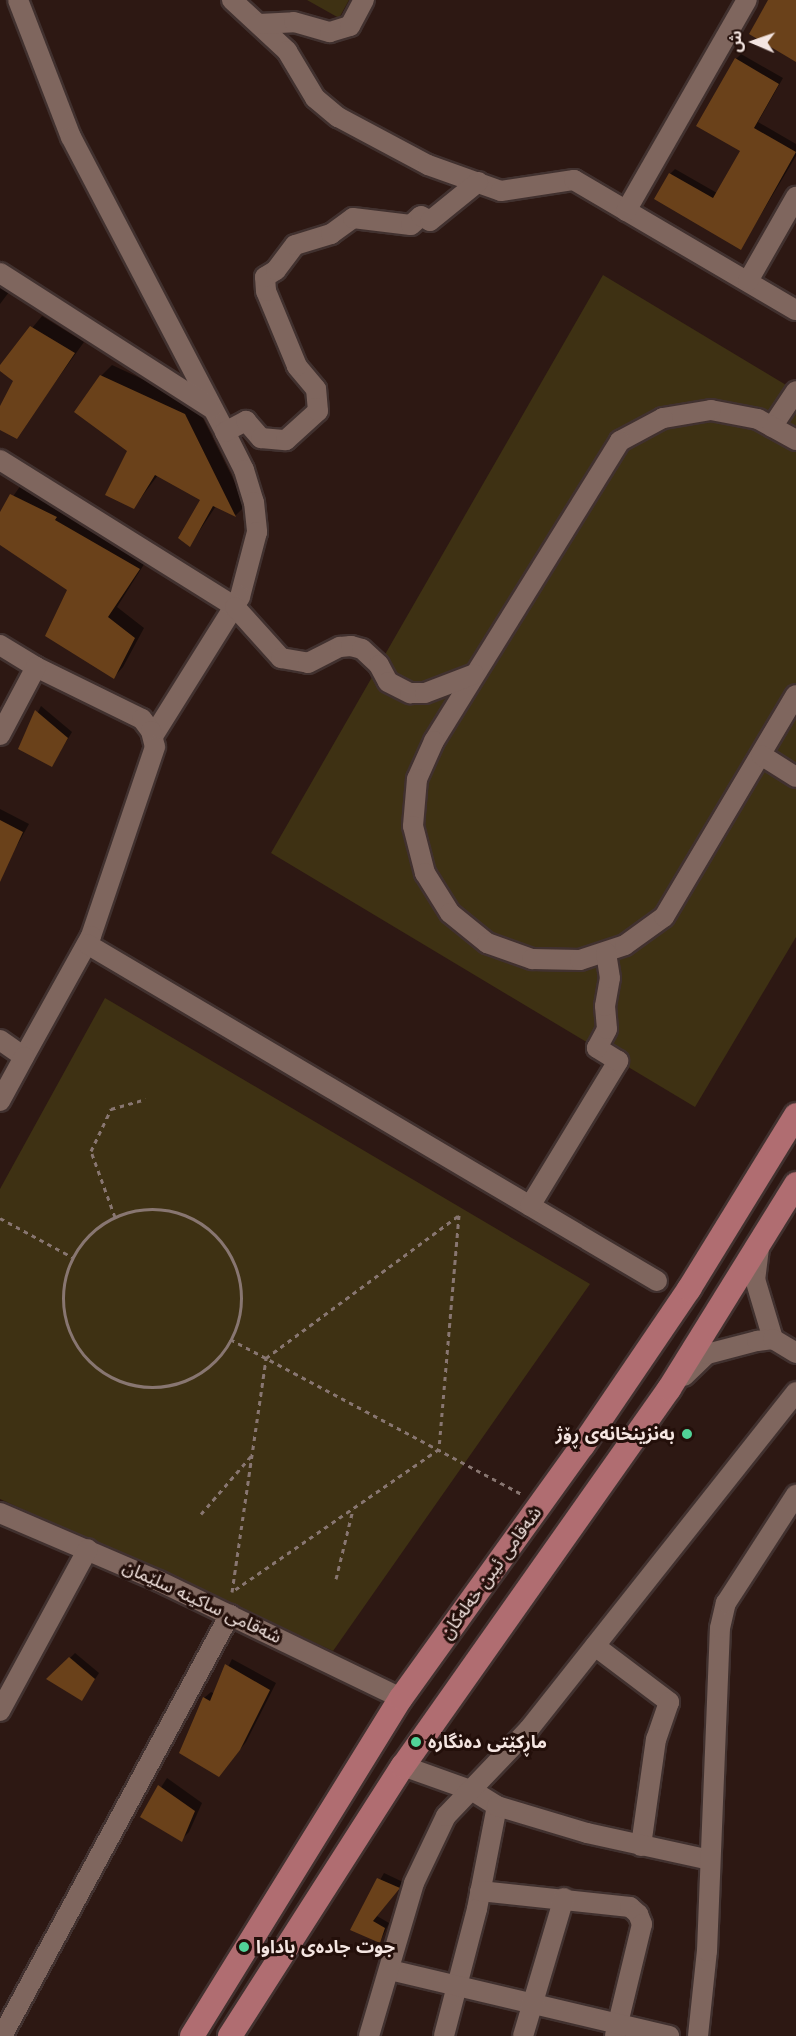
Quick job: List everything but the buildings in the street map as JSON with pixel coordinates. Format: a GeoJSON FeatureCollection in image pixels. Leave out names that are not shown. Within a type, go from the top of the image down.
{"type":"FeatureCollection","features":[{"type":"Feature","properties":{"kind":"main road","name":"شەقامی ئیبن خەلەکان"},"geometry":{"type":"LineString","coordinates":[[192,2036],[402,1698],[583,1445],[760,1175],[796,1115]]}},
{"type":"Feature","properties":{"kind":"main road"},"geometry":{"type":"LineString","coordinates":[[230,2036],[403,1766],[612,1472],[669,1389],[759,1248],[793,1188],[760,1175]]}},
{"type":"Feature","properties":{"kind":"main road"},"geometry":{"type":"LineString","coordinates":[[583,1445],[612,1472]]}},
{"type":"Feature","properties":{"kind":"street"},"geometry":{"type":"LineString","coordinates":[[232,0],[287,51],[315,98],[338,117],[428,165],[511,191],[574,180],[796,310]]}},
{"type":"Feature","properties":{"kind":"street"},"geometry":{"type":"LineString","coordinates":[[259,24],[294,22],[330,32],[350,26],[364,0]]}},
{"type":"Feature","properties":{"kind":"street"},"geometry":{"type":"LineString","coordinates":[[21,1],[71,138],[244,470],[257,532],[252,562],[235,607],[153,736]]}},
{"type":"Feature","properties":{"kind":"street"},"geometry":{"type":"LineString","coordinates":[[626,211],[739,3]]}},
{"type":"Feature","properties":{"kind":"street"},"geometry":{"type":"LineString","coordinates":[[225,432],[246,421],[261,438],[286,440],[318,411],[316,389],[297,366],[266,291],[265,276],[276,270],[295,245],[331,234],[353,218],[411,225],[421,216],[430,221],[478,182]]}},
{"type":"Feature","properties":{"kind":"street"},"geometry":{"type":"LineString","coordinates":[[748,281],[796,197]]}},
{"type":"Feature","properties":{"kind":"street"},"geometry":{"type":"LineString","coordinates":[[0,273],[214,409]]}},
{"type":"Feature","properties":{"kind":"street"},"geometry":{"type":"LineString","coordinates":[[772,427],[796,391]]}},
{"type":"Feature","properties":{"kind":"street"},"geometry":{"type":"LineString","coordinates":[[796,440],[758,419],[711,410],[663,418],[620,441],[434,741],[417,779],[413,826],[424,873],[450,913],[487,943],[532,959],[580,960],[625,945],[664,917],[796,695]]}},
{"type":"Feature","properties":{"kind":"street"},"geometry":{"type":"LineString","coordinates":[[0,460],[235,607],[281,658],[294,663],[308,663],[351,646],[362,650],[379,665],[388,682],[410,693],[425,693],[475,674]]}},
{"type":"Feature","properties":{"kind":"street"},"geometry":{"type":"LineString","coordinates":[[0,645],[36,668],[142,719],[153,736],[154,747],[87,944],[0,1101]]}},
{"type":"Feature","properties":{"kind":"street"},"geometry":{"type":"LineString","coordinates":[[0,735],[36,668]]}},
{"type":"Feature","properties":{"kind":"street"},"geometry":{"type":"LineString","coordinates":[[761,755],[796,777]]}},
{"type":"Feature","properties":{"kind":"street"},"geometry":{"type":"LineString","coordinates":[[87,944],[657,1281]]}},
{"type":"Feature","properties":{"kind":"street"},"geometry":{"type":"LineString","coordinates":[[530,1206],[618,1061],[597,1048],[608,1029],[605,1005],[610,978],[606,952]]}},
{"type":"Feature","properties":{"kind":"street"},"geometry":{"type":"LineString","coordinates":[[0,1040],[24,1057]]}},
{"type":"Feature","properties":{"kind":"street"},"geometry":{"type":"LineString","coordinates":[[759,1248],[756,1279],[773,1339],[796,1353]]}},
{"type":"Feature","properties":{"kind":"street"},"geometry":{"type":"LineString","coordinates":[[669,1389],[707,1354],[773,1339]]}},
{"type":"Feature","properties":{"kind":"street"},"geometry":{"type":"LineString","coordinates":[[369,2036],[427,1848],[446,1816],[473,1791],[595,1646],[796,1392]]}},
{"type":"Feature","properties":{"kind":"street"},"geometry":{"type":"LineString","coordinates":[[698,2036],[711,1860],[720,1628],[726,1603],[796,1495]]}},
{"type":"Feature","properties":{"kind":"street","name":"شەقامی ساکینە سلێمان"},"geometry":{"type":"LineString","coordinates":[[0,1513],[88,1549],[402,1698]]}},
{"type":"Feature","properties":{"kind":"street"},"geometry":{"type":"LineString","coordinates":[[0,1711],[88,1549]]}},
{"type":"Feature","properties":{"kind":"street"},"geometry":{"type":"LineString","coordinates":[[2,2036],[230,1615]]}},
{"type":"Feature","properties":{"kind":"street"},"geometry":{"type":"LineString","coordinates":[[595,1646],[669,1702],[656,1738],[642,1846]]}},
{"type":"Feature","properties":{"kind":"street"},"geometry":{"type":"LineString","coordinates":[[403,1766],[473,1791],[497,1806],[642,1846],[711,1860]]}},
{"type":"Feature","properties":{"kind":"street"},"geometry":{"type":"LineString","coordinates":[[444,2036],[480,1891],[497,1806]]}},
{"type":"Feature","properties":{"kind":"street"},"geometry":{"type":"LineString","coordinates":[[480,1891],[564,1898],[630,1907],[639,1914],[642,1924],[616,2030]]}},
{"type":"Feature","properties":{"kind":"street"},"geometry":{"type":"LineString","coordinates":[[524,2036],[564,1898]]}},
{"type":"Feature","properties":{"kind":"street"},"geometry":{"type":"LineString","coordinates":[[390,1971],[532,2004],[616,2030],[669,2036]]}},
{"type":"Feature","properties":{"kind":"path"},"geometry":{"type":"LineString","coordinates":[[115,1216],[91,1151],[111,1109],[146,1099]]}},
{"type":"Feature","properties":{"kind":"path"},"geometry":{"type":"LineString","coordinates":[[140,1209],[170,1210],[197,1221],[220,1240],[235,1266],[241,1294],[237,1324],[230,1339],[204,1371],[178,1384],[149,1388],[120,1383],[94,1368],[75,1346],[64,1318],[62,1288],[72,1257],[88,1235],[115,1216],[140,1209]]}},
{"type":"Feature","properties":{"kind":"path"},"geometry":{"type":"LineString","coordinates":[[459,1215],[439,1449],[232,1592],[254,1454],[266,1358],[459,1215]]}},
{"type":"Feature","properties":{"kind":"path"},"geometry":{"type":"LineString","coordinates":[[0,1218],[72,1257]]}},
{"type":"Feature","properties":{"kind":"path"},"geometry":{"type":"LineString","coordinates":[[230,1339],[541,1504]]}},
{"type":"Feature","properties":{"kind":"path"},"geometry":{"type":"LineString","coordinates":[[201,1514],[254,1454]]}},
{"type":"Feature","properties":{"kind":"path"},"geometry":{"type":"LineString","coordinates":[[336,1579],[354,1507]]}},
{"type":"Feature","properties":{"kind":"shaded area"},"geometry":{"type":"Polygon","coordinates":[[[307,0],[349,0],[339,18],[307,0]]]}},
{"type":"Feature","properties":{"kind":"shaded area"},"geometry":{"type":"Polygon","coordinates":[[[603,275],[796,391],[796,937],[695,1107],[271,853],[603,275]]]}},
{"type":"Feature","properties":{"kind":"shaded area"},"geometry":{"type":"Polygon","coordinates":[[[105,998],[590,1284],[333,1651],[0,1499],[0,1189],[105,998]]]}},
{"type":"Feature","properties":{"kind":"place","name":"بەنزینخانەی ڕۆژ"},"geometry":{"type":"Point","coordinates":[687,1434]}},
{"type":"Feature","properties":{"kind":"place","name":"ماڕكێتی دەنگارە"},"geometry":{"type":"Point","coordinates":[416,1742]}},
{"type":"Feature","properties":{"kind":"place","name":"جوت جادەی باداوا"},"geometry":{"type":"Point","coordinates":[244,1947]}}]}
